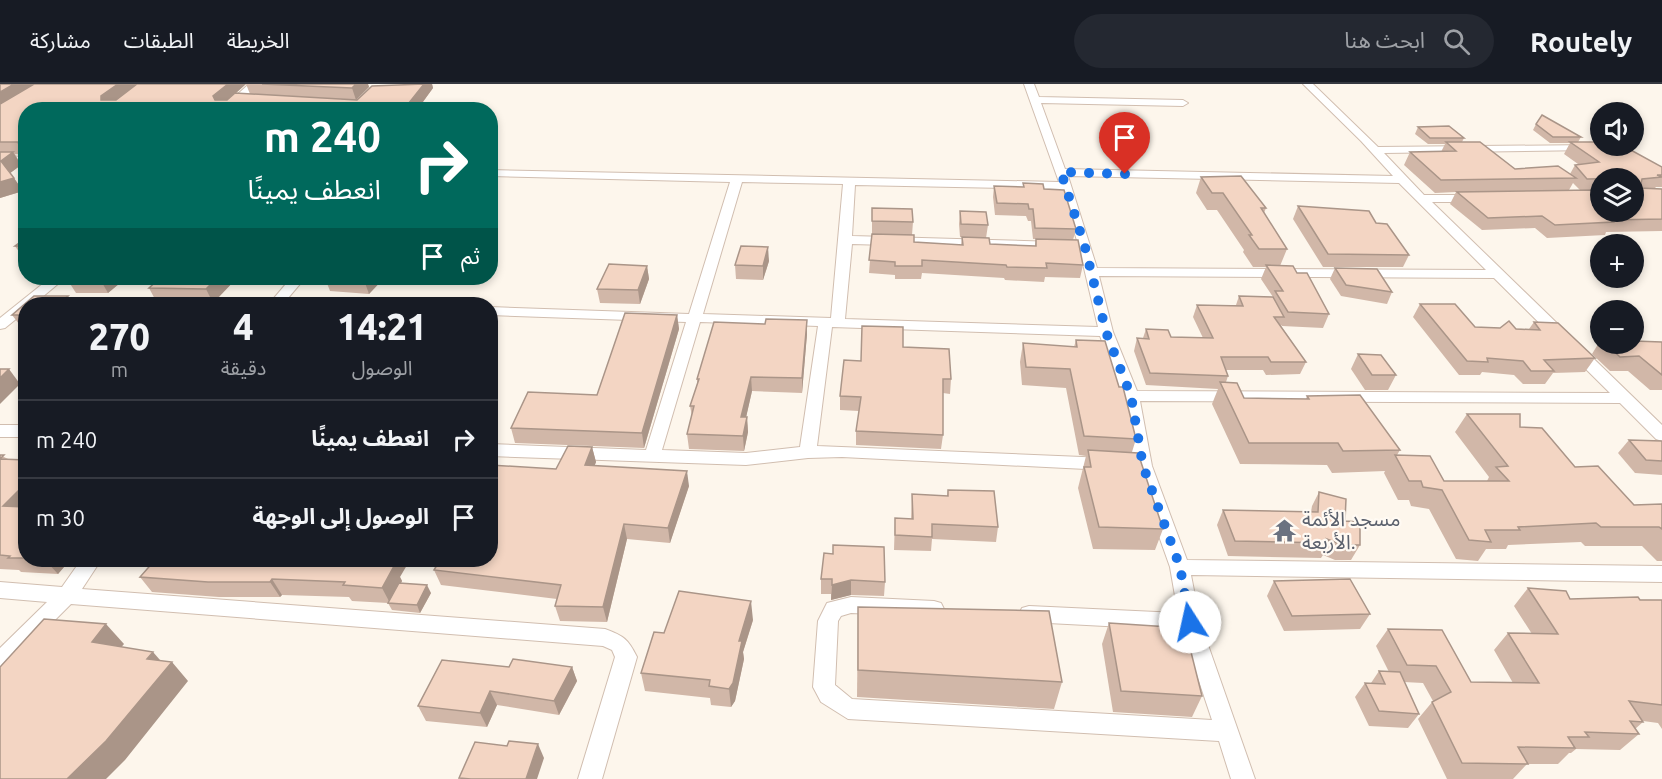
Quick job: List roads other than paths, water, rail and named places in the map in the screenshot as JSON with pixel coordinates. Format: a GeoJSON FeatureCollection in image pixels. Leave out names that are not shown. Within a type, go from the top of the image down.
{"type":"FeatureCollection","features":[{"type":"Feature","properties":{"kind":"street"},"geometry":{"type":"LineString","coordinates":[[236,100],[255,84]]}},
{"type":"Feature","properties":{"kind":"street"},"geometry":{"type":"LineString","coordinates":[[1029,84],[1085,247],[1106,332],[1131,396],[1143,466],[1180,567],[1190,622],[1243,779]]}},
{"type":"Feature","properties":{"kind":"street"},"geometry":{"type":"LineString","coordinates":[[1308,84],[1421,199],[1662,435]]}},
{"type":"Feature","properties":{"kind":"street"},"geometry":{"type":"LineString","coordinates":[[236,100],[259,101]]}},
{"type":"Feature","properties":{"kind":"street"},"geometry":{"type":"LineString","coordinates":[[1036,100],[1183,103]]}},
{"type":"Feature","properties":{"kind":"street"},"geometry":{"type":"LineString","coordinates":[[1374,150],[1590,148]]}},
{"type":"Feature","properties":{"kind":"street"},"geometry":{"type":"LineString","coordinates":[[0,159],[18,160]]}},
{"type":"Feature","properties":{"kind":"street"},"geometry":{"type":"LineString","coordinates":[[498,173],[849,182],[1063,179],[1402,180]]}},
{"type":"Feature","properties":{"kind":"street"},"geometry":{"type":"LineString","coordinates":[[652,456],[737,179]]}},
{"type":"Feature","properties":{"kind":"street"},"geometry":{"type":"LineString","coordinates":[[808,452],[846,240],[849,182]]}},
{"type":"Feature","properties":{"kind":"street"},"geometry":{"type":"LineString","coordinates":[[1421,199],[1493,198]]}},
{"type":"Feature","properties":{"kind":"street"},"geometry":{"type":"LineString","coordinates":[[846,240],[1085,247]]}},
{"type":"Feature","properties":{"kind":"street"},"geometry":{"type":"LineString","coordinates":[[1090,272],[1499,274]]}},
{"type":"Feature","properties":{"kind":"street"},"geometry":{"type":"LineString","coordinates":[[35,297],[50,285]]}},
{"type":"Feature","properties":{"kind":"street"},"geometry":{"type":"LineString","coordinates":[[282,297],[292,285]]}},
{"type":"Feature","properties":{"kind":"street"},"geometry":{"type":"LineString","coordinates":[[0,326],[18,311]]}},
{"type":"Feature","properties":{"kind":"street"},"geometry":{"type":"LineString","coordinates":[[498,311],[1106,332]]}},
{"type":"Feature","properties":{"kind":"street"},"geometry":{"type":"LineString","coordinates":[[1131,396],[1625,398]]}},
{"type":"Feature","properties":{"kind":"street"},"geometry":{"type":"LineString","coordinates":[[0,431],[18,431]]}},
{"type":"Feature","properties":{"kind":"street"},"geometry":{"type":"LineString","coordinates":[[498,450],[746,459],[808,452],[842,451],[1143,466]]}},
{"type":"Feature","properties":{"kind":"street"},"geometry":{"type":"LineString","coordinates":[[0,662],[68,594],[87,567]]}},
{"type":"Feature","properties":{"kind":"street"},"geometry":{"type":"LineString","coordinates":[[1180,567],[1662,574]]}},
{"type":"Feature","properties":{"kind":"street"},"geometry":{"type":"LineString","coordinates":[[0,590],[605,638],[619,644],[626,657],[590,779]]}},
{"type":"Feature","properties":{"kind":"street"},"geometry":{"type":"LineString","coordinates":[[956,610],[851,605],[834,609],[828,621],[824,687],[829,695],[848,709],[1228,731]]}},
{"type":"Feature","properties":{"kind":"street"},"geometry":{"type":"LineString","coordinates":[[1014,613],[1190,622]]}},
{"type":"Feature","properties":{"kind":"place","name":"مسجد الأئمة الأربعة."},"geometry":{"type":"Point","coordinates":[1284,530]}}]}
